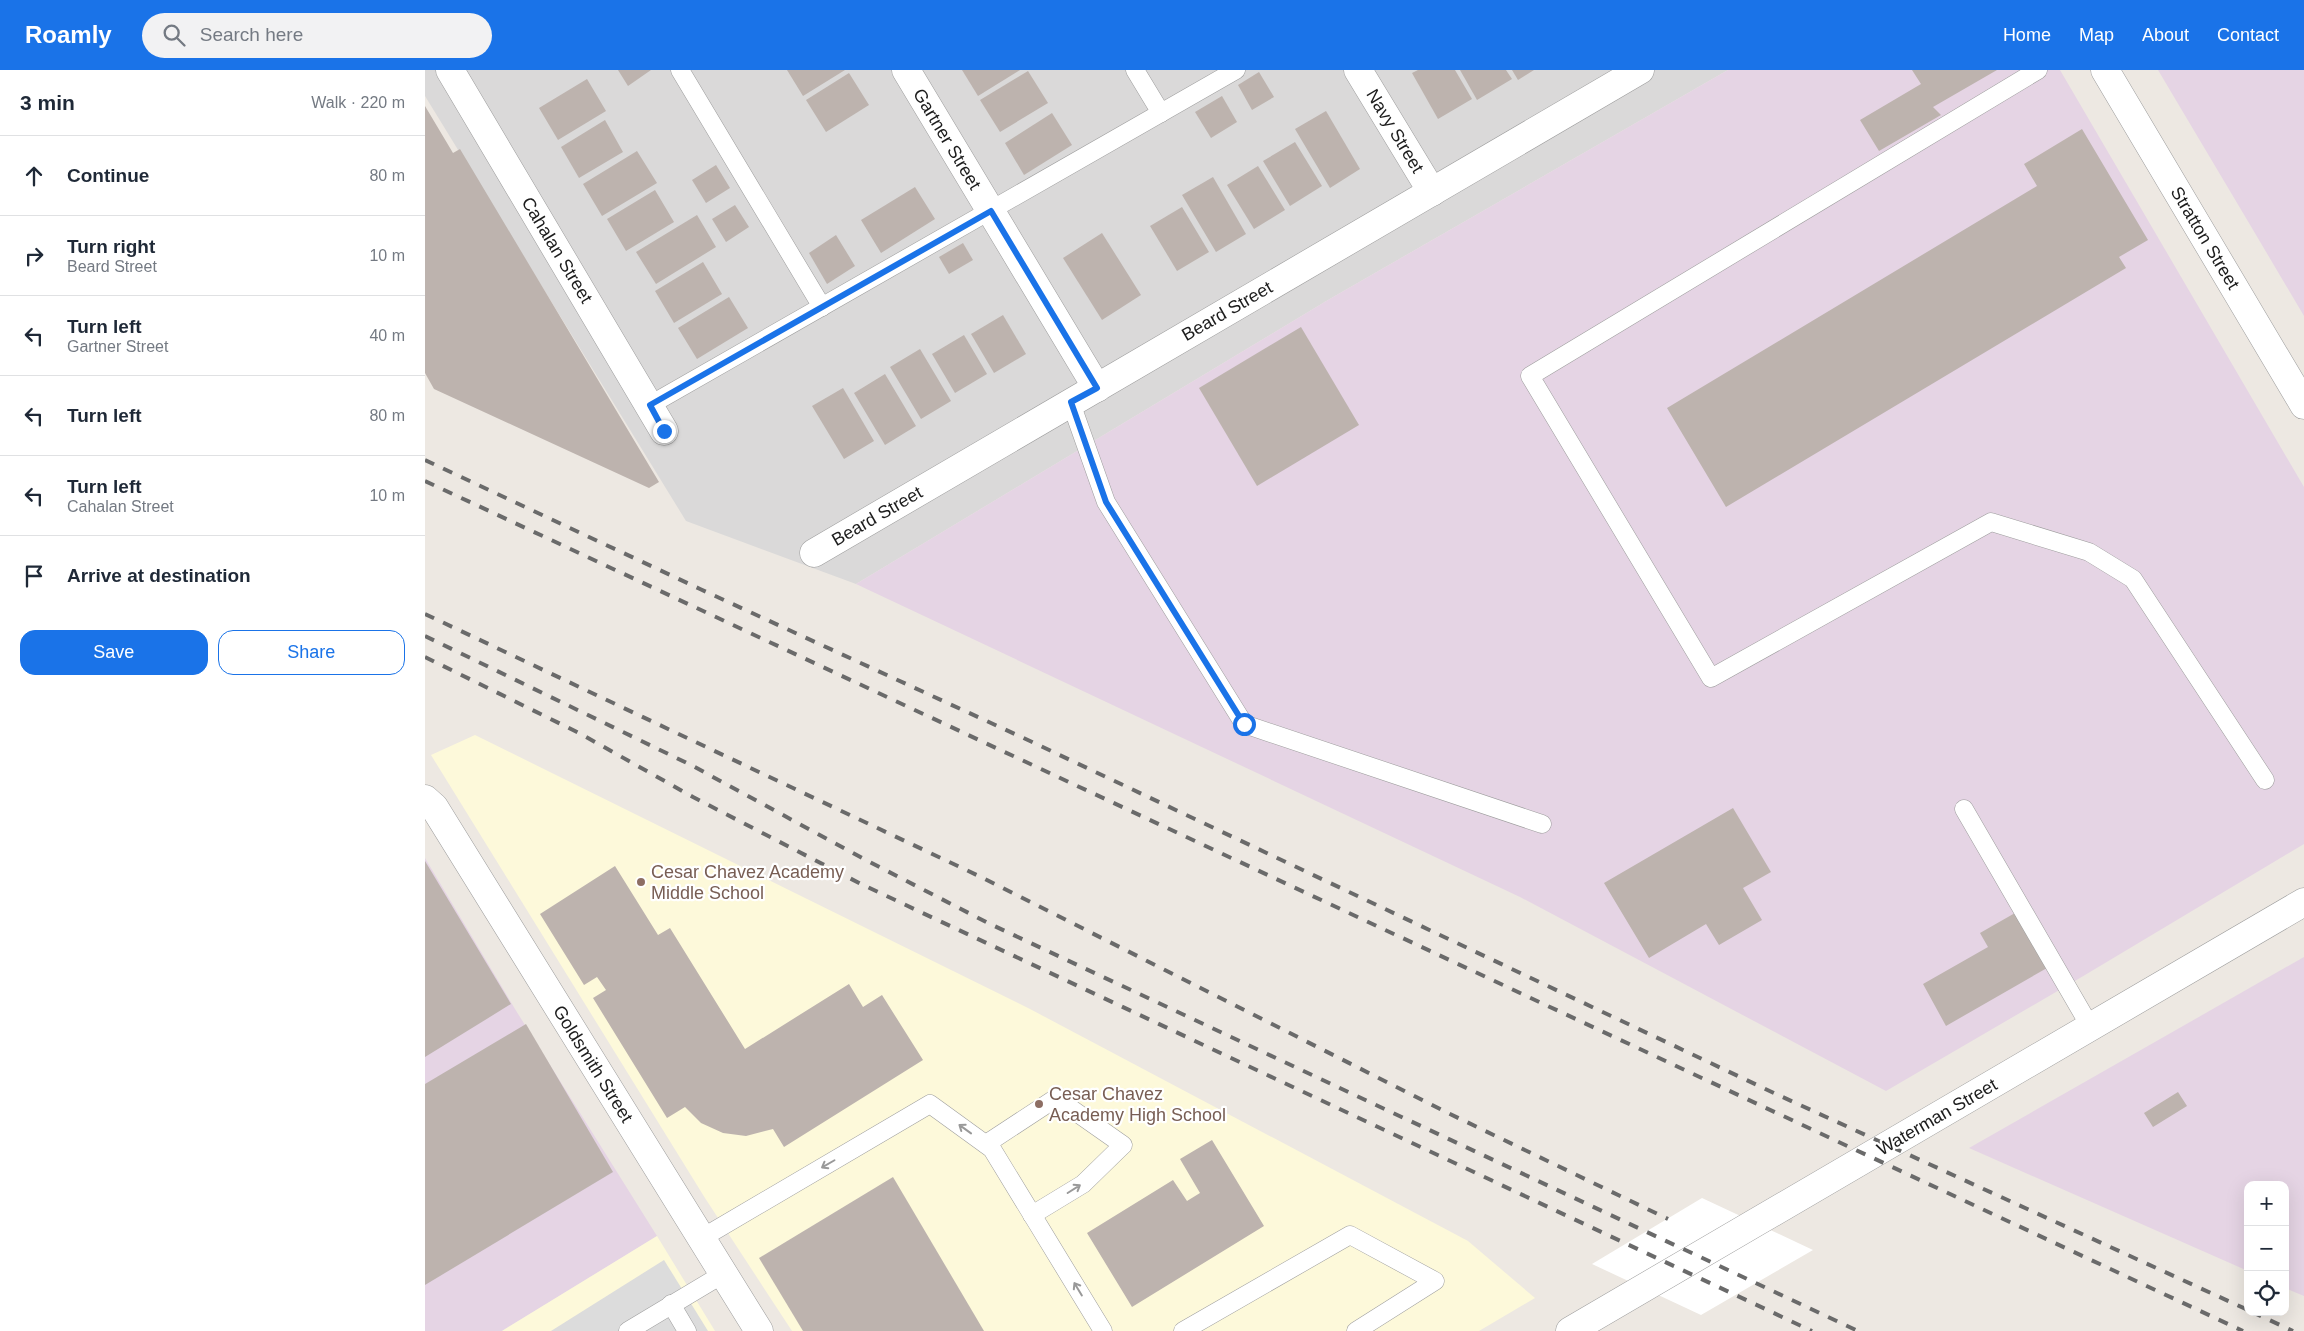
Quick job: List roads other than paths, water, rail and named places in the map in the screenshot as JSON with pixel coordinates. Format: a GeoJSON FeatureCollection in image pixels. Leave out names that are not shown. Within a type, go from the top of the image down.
{"type":"FeatureCollection","features":[{"type":"Feature","properties":{"kind":"street","name":"Cahalan Street"},"geometry":{"type":"LineString","coordinates":[[450,70],[664,431]]}},
{"type":"Feature","properties":{"kind":"street","name":"Gartner Street"},"geometry":{"type":"LineString","coordinates":[[906,70],[1097,388]]}},
{"type":"Feature","properties":{"kind":"street","name":"Navy Street"},"geometry":{"type":"LineString","coordinates":[[1359,70],[1432,192]]}},
{"type":"Feature","properties":{"kind":"street","name":"Beard Street"},"geometry":{"type":"LineString","coordinates":[[814,552],[1640,70]]}},
{"type":"Feature","properties":{"kind":"street","name":"Stratton Street"},"geometry":{"type":"LineString","coordinates":[[2105,70],[2304,405]]}},
{"type":"Feature","properties":{"kind":"street","name":"Goldsmith Street"},"geometry":{"type":"LineString","coordinates":[[425,799],[434,807],[759,1331]]}},
{"type":"Feature","properties":{"kind":"street","name":"Waterman Street"},"geometry":{"type":"LineString","coordinates":[[1570,1331],[2304,902]]}},
{"type":"Feature","properties":{"kind":"lane"},"geometry":{"type":"LineString","coordinates":[[680,70],[822,307]]}},
{"type":"Feature","properties":{"kind":"lane"},"geometry":{"type":"LineString","coordinates":[[1135,70],[1161,113]]}},
{"type":"Feature","properties":{"kind":"lane"},"geometry":{"type":"LineString","coordinates":[[650,405],[1236,70]]}},
{"type":"Feature","properties":{"kind":"lane"},"geometry":{"type":"LineString","coordinates":[[2038,70],[1530,376],[1711,678],[1991,522],[2089,552],[2133,579],[2265,780]]}},
{"type":"Feature","properties":{"kind":"lane"},"geometry":{"type":"LineString","coordinates":[[1071,402],[1106,502],[1244,724],[1542,824]]}},
{"type":"Feature","properties":{"kind":"lane"},"geometry":{"type":"LineString","coordinates":[[1964,809],[2091,1028]]}},
{"type":"Feature","properties":{"kind":"lane"},"geometry":{"type":"LineString","coordinates":[[986,1144],[1055,1098],[1123,1145],[1083,1184],[1032,1215]]}},
{"type":"Feature","properties":{"kind":"lane"},"geometry":{"type":"LineString","coordinates":[[701,1238],[930,1104],[991,1149],[1103,1331]]}},
{"type":"Feature","properties":{"kind":"lane"},"geometry":{"type":"LineString","coordinates":[[1183,1331],[1350,1235],[1435,1281],[1356,1331]]}},
{"type":"Feature","properties":{"kind":"lane"},"geometry":{"type":"LineString","coordinates":[[629,1331],[723,1274]]}},
{"type":"Feature","properties":{"kind":"lane"},"geometry":{"type":"LineString","coordinates":[[671,1304],[687,1331]]}},
{"type":"Feature","properties":{"kind":"railway"},"geometry":{"type":"LineString","coordinates":[[425,460],[1030,741],[1776,1094],[2244,1308]]}},
{"type":"Feature","properties":{"kind":"railway"},"geometry":{"type":"LineString","coordinates":[[425,481],[2243,1331]]}},
{"type":"Feature","properties":{"kind":"railway"},"geometry":{"type":"LineString","coordinates":[[425,614],[981,877],[1448,1113],[1668,1219]]}},
{"type":"Feature","properties":{"kind":"railway"},"geometry":{"type":"LineString","coordinates":[[425,636],[691,765],[862,858],[988,923],[1858,1331]]}},
{"type":"Feature","properties":{"kind":"railway"},"geometry":{"type":"LineString","coordinates":[[425,657],[579,733],[693,797],[861,884],[1812,1331]]}},
{"type":"Feature","properties":{"kind":"railway"},"geometry":{"type":"LineString","coordinates":[[2261,1316],[2293,1331]]}},
{"type":"Feature","properties":{"kind":"place","name":"Cesar Chavez Academy Middle School"},"geometry":{"type":"Point","coordinates":[641,882]}},
{"type":"Feature","properties":{"kind":"place","name":"Cesar Chavez Academy High School"},"geometry":{"type":"Point","coordinates":[1039,1104]}}]}
